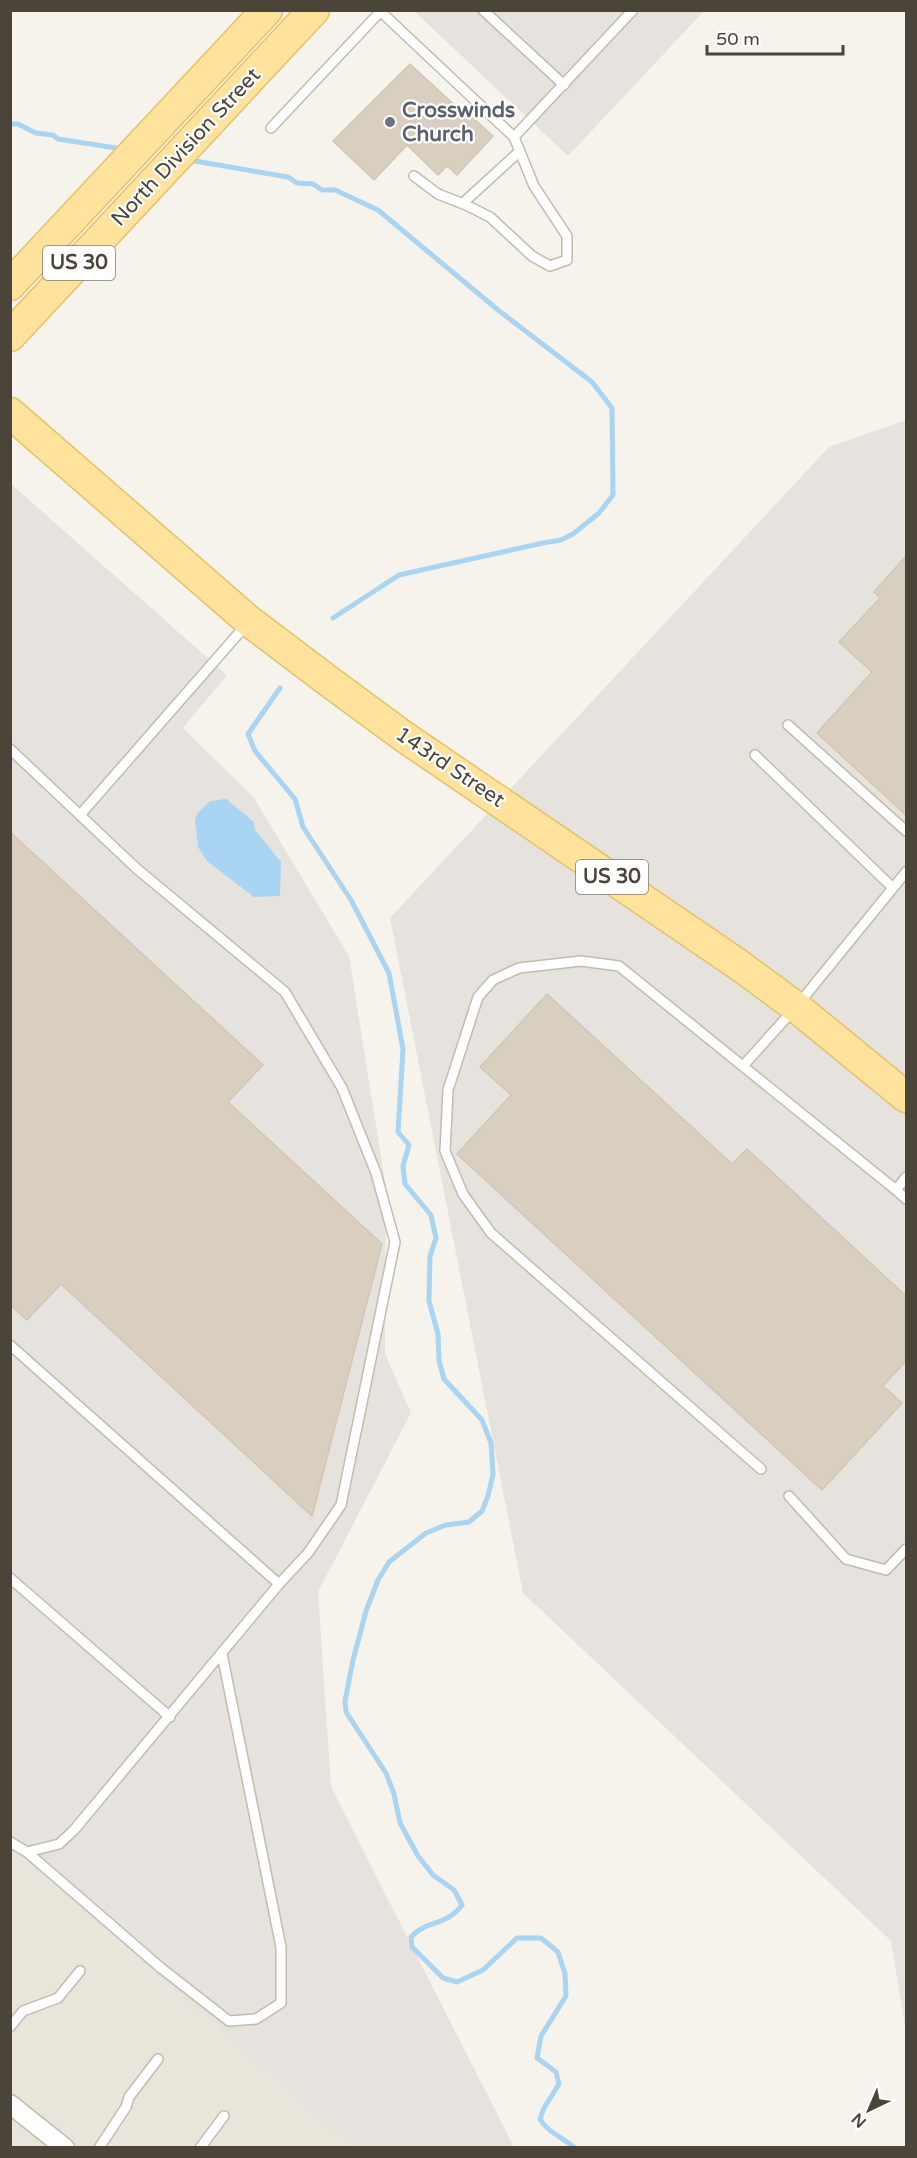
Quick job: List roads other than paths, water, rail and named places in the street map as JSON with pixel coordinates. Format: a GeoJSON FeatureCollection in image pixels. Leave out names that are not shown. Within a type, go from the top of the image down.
{"type":"FeatureCollection","features":[{"type":"Feature","properties":{"kind":"main road","name":"North Division Street"},"geometry":{"type":"LineString","coordinates":[[10,285],[267,10]]}},
{"type":"Feature","properties":{"kind":"main road","name":"North Division Street"},"geometry":{"type":"LineString","coordinates":[[10,336],[314,10]]}},
{"type":"Feature","properties":{"kind":"main road","name":"143rd Street"},"geometry":{"type":"LineString","coordinates":[[10,413],[249,621],[404,736],[694,933],[796,1007],[906,1097]]}},
{"type":"Feature","properties":{"kind":"street"},"geometry":{"type":"LineString","coordinates":[[10,2104],[65,2148]]}},
{"type":"Feature","properties":{"kind":"lane"},"geometry":{"type":"LineString","coordinates":[[483,10],[564,85]]}},
{"type":"Feature","properties":{"kind":"lane"},"geometry":{"type":"LineString","coordinates":[[514,137],[633,10]]}},
{"type":"Feature","properties":{"kind":"lane"},"geometry":{"type":"LineString","coordinates":[[271,128],[380,11],[514,137],[534,186],[567,236],[567,260],[550,266],[532,256],[490,217],[463,203],[438,194],[414,177]]}},
{"type":"Feature","properties":{"kind":"lane"},"geometry":{"type":"LineString","coordinates":[[463,203],[520,151]]}},
{"type":"Feature","properties":{"kind":"lane"},"geometry":{"type":"LineString","coordinates":[[80,815],[249,621]]}},
{"type":"Feature","properties":{"kind":"lane"},"geometry":{"type":"LineString","coordinates":[[788,725],[906,831]]}},
{"type":"Feature","properties":{"kind":"lane"},"geometry":{"type":"LineString","coordinates":[[10,749],[136,868],[285,992],[342,1088],[376,1173],[395,1242],[341,1505],[308,1553],[279,1584],[74,1830],[59,1844],[27,1852]]}},
{"type":"Feature","properties":{"kind":"lane"},"geometry":{"type":"LineString","coordinates":[[755,755],[893,888]]}},
{"type":"Feature","properties":{"kind":"lane"},"geometry":{"type":"LineString","coordinates":[[743,1066],[796,1007],[906,872]]}},
{"type":"Feature","properties":{"kind":"lane"},"geometry":{"type":"LineString","coordinates":[[761,1469],[491,1233],[463,1194],[445,1151],[448,1090],[478,997],[493,980],[519,968],[580,961],[620,966],[906,1199]]}},
{"type":"Feature","properties":{"kind":"lane"},"geometry":{"type":"LineString","coordinates":[[896,1190],[906,1177]]}},
{"type":"Feature","properties":{"kind":"lane"},"geometry":{"type":"LineString","coordinates":[[10,1345],[279,1584]]}},
{"type":"Feature","properties":{"kind":"lane"},"geometry":{"type":"LineString","coordinates":[[789,1496],[846,1559],[886,1570],[906,1549]]}},
{"type":"Feature","properties":{"kind":"lane"},"geometry":{"type":"LineString","coordinates":[[10,1578],[170,1717]]}},
{"type":"Feature","properties":{"kind":"lane"},"geometry":{"type":"LineString","coordinates":[[10,1842],[27,1852],[161,1968],[229,2021],[256,2019],[280,2003],[281,1947],[222,1654]]}},
{"type":"Feature","properties":{"kind":"lane"},"geometry":{"type":"LineString","coordinates":[[10,2027],[24,2012],[58,1998],[80,1971]]}},
{"type":"Feature","properties":{"kind":"lane"},"geometry":{"type":"LineString","coordinates":[[99,2148],[126,2108],[129,2097],[158,2059]]}},
{"type":"Feature","properties":{"kind":"lane"},"geometry":{"type":"LineString","coordinates":[[200,2148],[224,2116]]}},
{"type":"Feature","properties":{"kind":"water"},"geometry":{"type":"Polygon","coordinates":[[[226,799],[254,822],[255,830],[281,862],[280,896],[254,897],[207,861],[198,847],[195,820],[197,814],[210,801],[226,799]]]}},
{"type":"Feature","properties":{"kind":"waterway"},"geometry":{"type":"LineString","coordinates":[[10,124],[18,124],[36,133],[53,135],[58,139],[123,149]]}},
{"type":"Feature","properties":{"kind":"waterway"},"geometry":{"type":"LineString","coordinates":[[189,160],[288,177],[297,183],[313,184],[322,190],[335,190],[378,210],[498,310],[592,382],[612,408],[613,495],[599,513],[573,534],[561,540],[399,575],[333,618]]}},
{"type":"Feature","properties":{"kind":"waterway"},"geometry":{"type":"LineString","coordinates":[[280,688],[248,734],[255,751],[295,799],[303,827],[351,900],[389,973],[403,1049],[398,1132],[409,1145],[403,1166],[405,1184],[431,1215],[436,1238],[430,1256],[429,1301],[438,1334],[439,1361],[444,1379],[482,1420],[491,1443],[493,1474],[482,1511],[469,1522],[446,1525],[426,1533],[389,1562],[378,1580],[366,1611],[353,1660],[345,1701],[346,1712],[386,1773],[394,1794],[400,1823],[418,1856],[433,1875],[454,1890],[462,1905],[450,1916],[423,1928],[411,1937],[412,1947],[443,1978],[457,1982],[483,1970],[517,1938],[541,1938],[558,1952],[565,1974],[566,1996],[541,2036],[537,2058],[556,2072],[559,2084],[540,2119],[547,2128],[575,2148]]}},
{"type":"Feature","properties":{"kind":"place","name":"Crosswinds Church"},"geometry":{"type":"Point","coordinates":[390,122]}}]}
